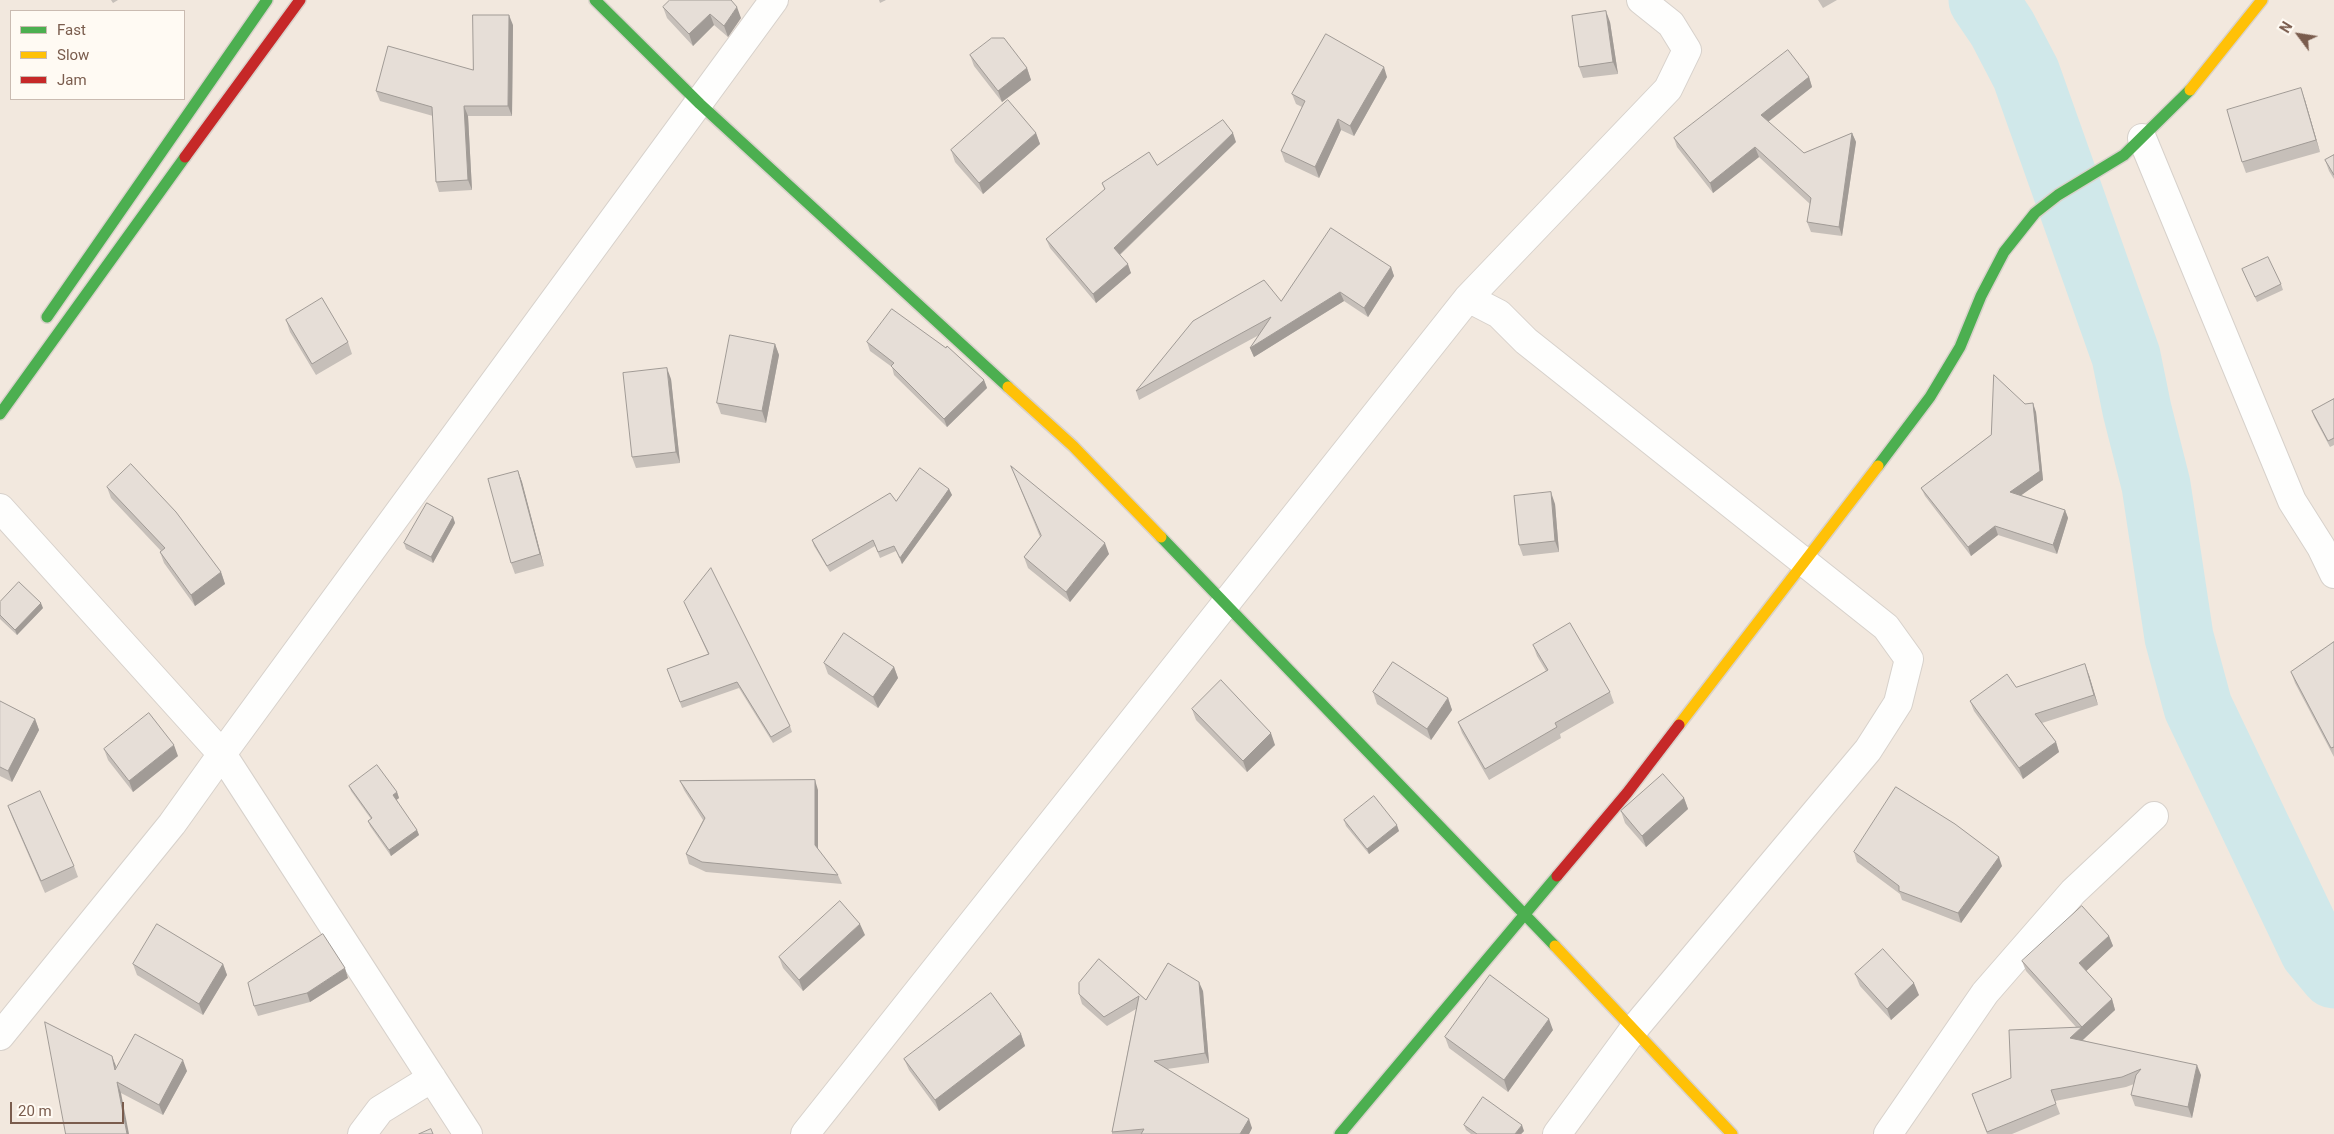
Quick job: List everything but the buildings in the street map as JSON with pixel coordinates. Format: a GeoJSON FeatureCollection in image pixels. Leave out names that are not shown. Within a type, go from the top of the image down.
{"type":"FeatureCollection","features":[{"type":"Feature","properties":{"kind":"street"},"geometry":{"type":"LineString","coordinates":[[43,323],[267,0]]}},
{"type":"Feature","properties":{"kind":"street"},"geometry":{"type":"LineString","coordinates":[[0,414],[300,0]]}},
{"type":"Feature","properties":{"kind":"street"},"geometry":{"type":"LineString","coordinates":[[595,0],[700,104],[1073,446],[1525,915],[1732,1134]]}},
{"type":"Feature","properties":{"kind":"street"},"geometry":{"type":"LineString","coordinates":[[0,1036],[172,824],[700,104],[774,0]]}},
{"type":"Feature","properties":{"kind":"street"},"geometry":{"type":"LineString","coordinates":[[805,1134],[1468,298],[1668,88],[1687,50],[1672,24],[1642,0]]}},
{"type":"Feature","properties":{"kind":"street"},"geometry":{"type":"LineString","coordinates":[[1340,1134],[1627,793],[1805,563],[1930,397],[1960,347],[1981,296],[2004,252],[2022,228],[2035,213],[2058,195],[2124,155],[2142,138],[2193,87],[2262,0]]}},
{"type":"Feature","properties":{"kind":"street"},"geometry":{"type":"LineString","coordinates":[[2142,138],[2292,501],[2321,547],[2334,574]]}},
{"type":"Feature","properties":{"kind":"street"},"geometry":{"type":"LineString","coordinates":[[1468,298],[1499,314],[1526,341],[1886,627],[1909,659],[1898,703],[1868,750],[1634,1029],[1557,1134]]}},
{"type":"Feature","properties":{"kind":"street"},"geometry":{"type":"LineString","coordinates":[[0,508],[222,754],[468,1134]]}},
{"type":"Feature","properties":{"kind":"street"},"geometry":{"type":"LineString","coordinates":[[1888,1134],[1985,993],[2073,892],[2154,816]]}},
{"type":"Feature","properties":{"kind":"street"},"geometry":{"type":"LineString","coordinates":[[362,1134],[380,1110],[432,1078]]}},
{"type":"Feature","properties":{"kind":"shaded area"},"geometry":{"type":"Polygon","coordinates":[[[0,0],[2334,0],[2334,1134],[0,1134],[0,0]]]}},
{"type":"Feature","properties":{"kind":"waterway"},"geometry":{"type":"LineString","coordinates":[[1983,0],[2002,28],[2026,74],[2126,356],[2137,410],[2156,485],[2179,637],[2198,707],[2314,950],[2334,974]]}},
{"type":"Feature","properties":{"kind":"traffic: fast"},"geometry":{"type":"LineString","coordinates":[[47,317],[267,0]]}},
{"type":"Feature","properties":{"kind":"traffic: fast"},"geometry":{"type":"LineString","coordinates":[[595,0],[700,104],[1008,387]]}},
{"type":"Feature","properties":{"kind":"traffic: fast"},"geometry":{"type":"LineString","coordinates":[[1878,466],[1930,397],[1960,347],[1981,296],[2004,252],[2035,213],[2058,195],[2124,155],[2190,90]]}},
{"type":"Feature","properties":{"kind":"traffic: fast"},"geometry":{"type":"LineString","coordinates":[[0,414],[185,157]]}},
{"type":"Feature","properties":{"kind":"traffic: fast"},"geometry":{"type":"LineString","coordinates":[[1161,537],[1555,946]]}},
{"type":"Feature","properties":{"kind":"traffic: fast"},"geometry":{"type":"LineString","coordinates":[[1340,1134],[1557,876]]}},
{"type":"Feature","properties":{"kind":"traffic: slow"},"geometry":{"type":"LineString","coordinates":[[2190,90],[2262,0]]}},
{"type":"Feature","properties":{"kind":"traffic: slow"},"geometry":{"type":"LineString","coordinates":[[1008,387],[1073,446],[1161,537]]}},
{"type":"Feature","properties":{"kind":"traffic: slow"},"geometry":{"type":"LineString","coordinates":[[1679,725],[1878,466]]}},
{"type":"Feature","properties":{"kind":"traffic: slow"},"geometry":{"type":"LineString","coordinates":[[1555,946],[1732,1134]]}},
{"type":"Feature","properties":{"kind":"traffic: jam"},"geometry":{"type":"LineString","coordinates":[[185,157],[300,0]]}},
{"type":"Feature","properties":{"kind":"traffic: jam"},"geometry":{"type":"LineString","coordinates":[[1557,876],[1627,793],[1679,725]]}}]}
